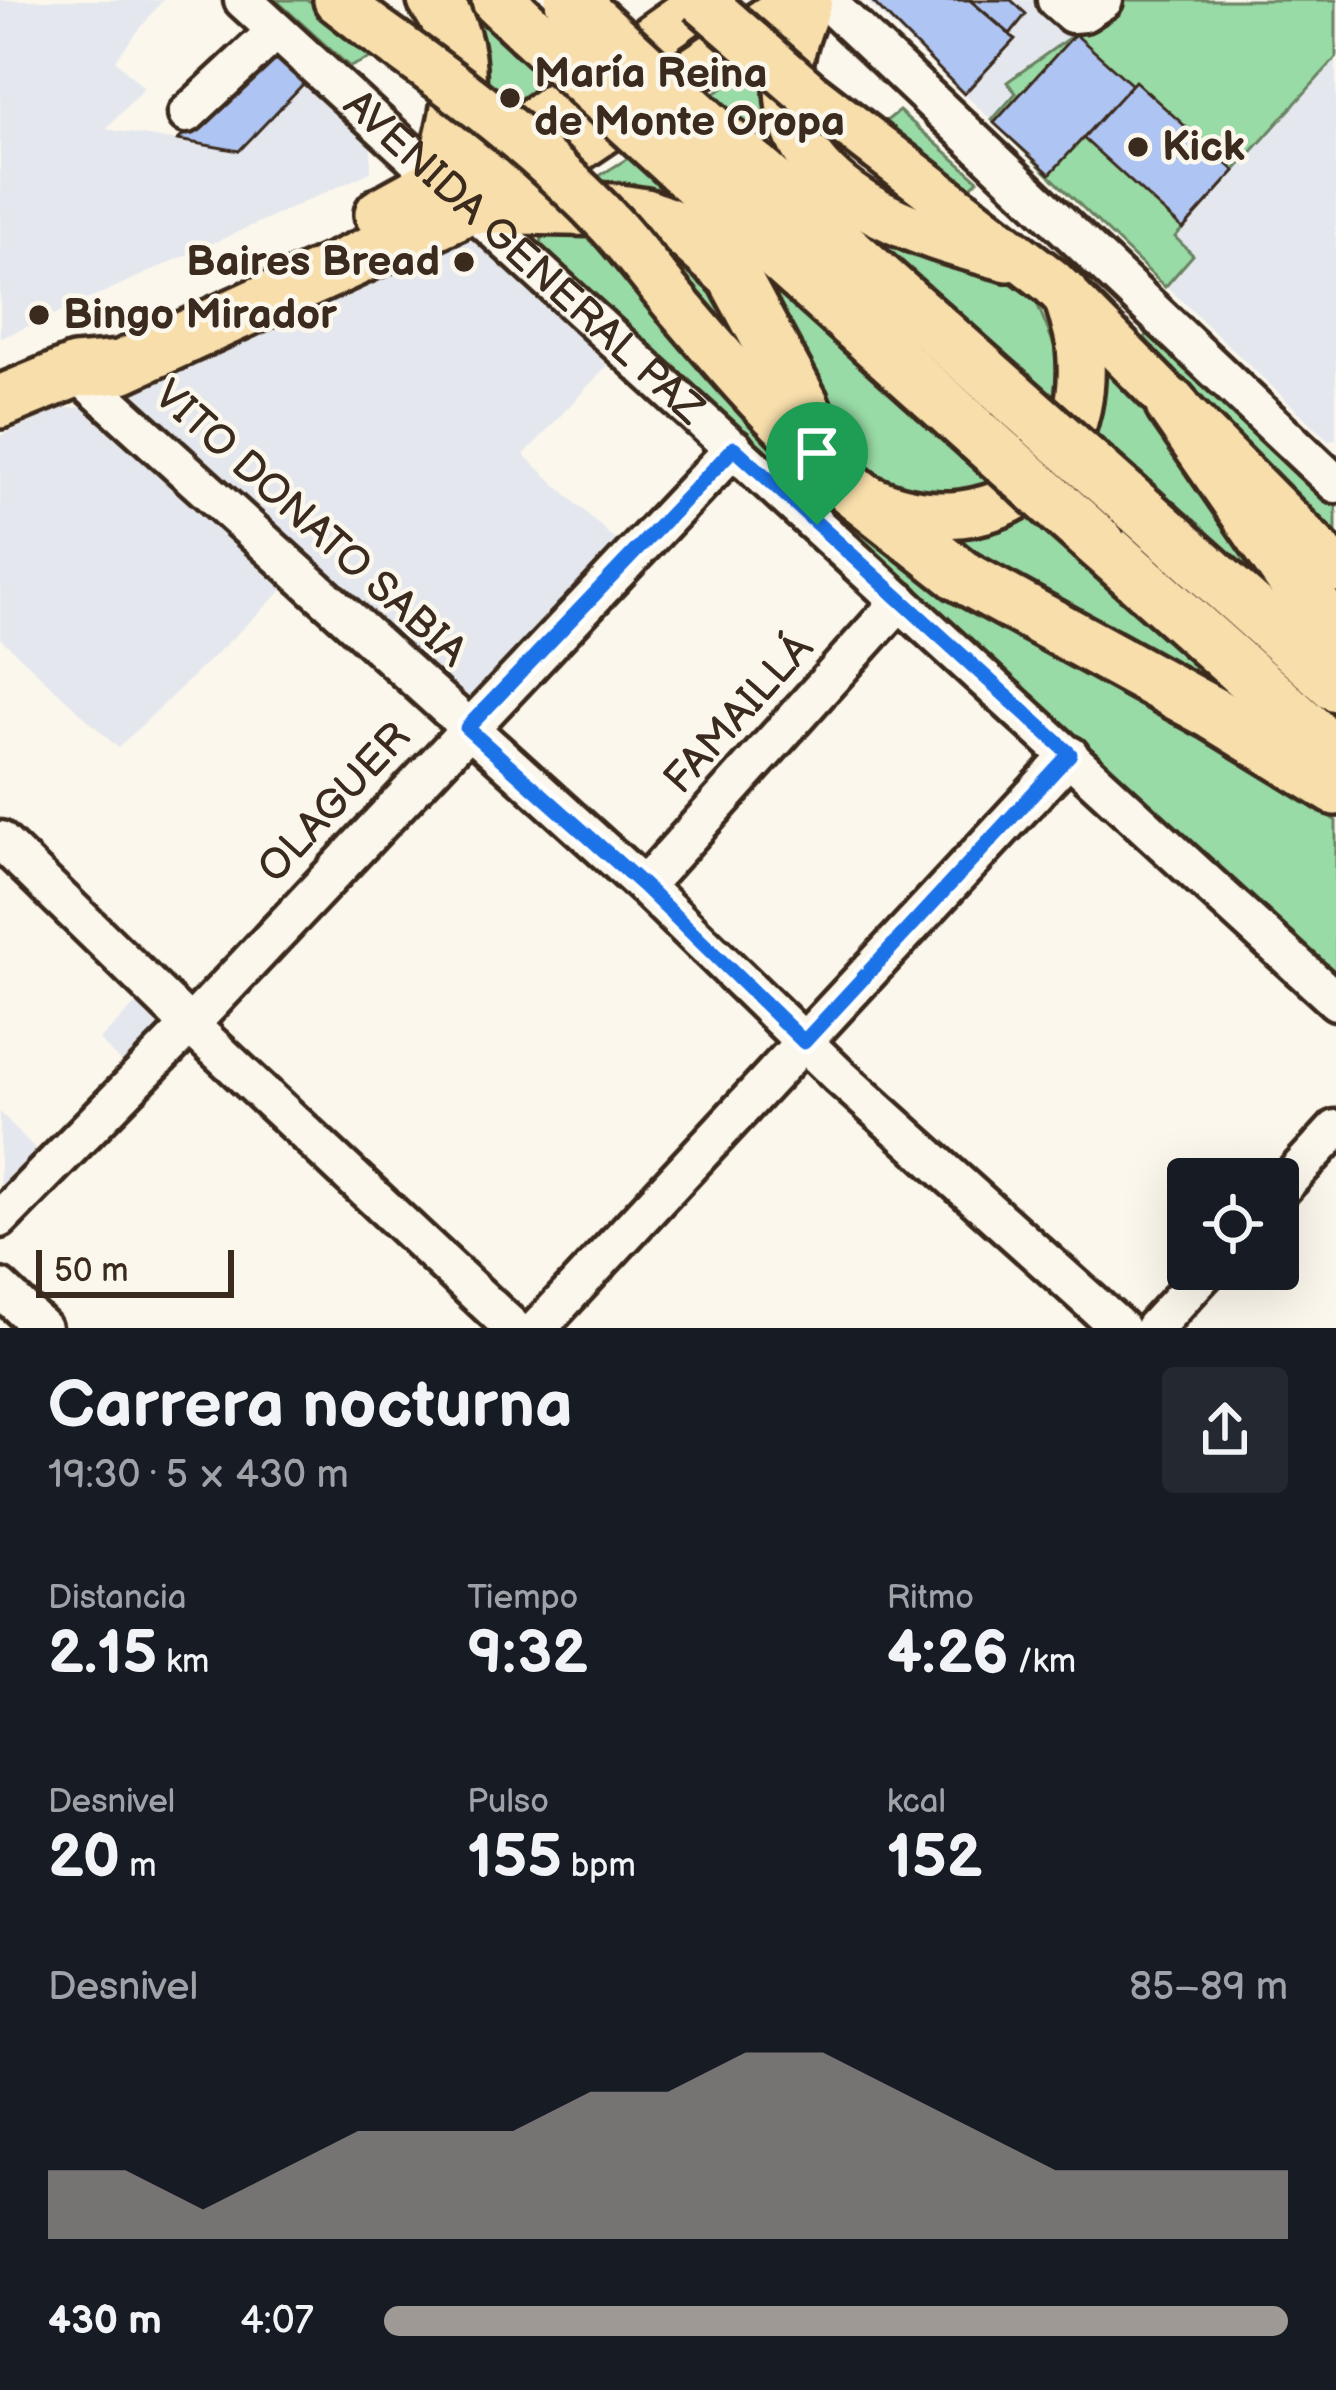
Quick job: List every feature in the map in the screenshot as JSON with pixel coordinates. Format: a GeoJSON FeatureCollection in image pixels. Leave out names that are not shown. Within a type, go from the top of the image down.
{"type":"FeatureCollection","features":[{"type":"Feature","properties":{"kind":"highway"},"geometry":{"type":"LineString","coordinates":[[434,0],[455,38],[461,82],[454,130],[454,195]]}},
{"type":"Feature","properties":{"kind":"highway"},"geometry":{"type":"LineString","coordinates":[[542,8],[699,152],[980,436],[1336,754]]}},
{"type":"Feature","properties":{"kind":"highway"},"geometry":{"type":"LineString","coordinates":[[699,152],[1009,394],[1336,685]]}},
{"type":"Feature","properties":{"kind":"highway"},"geometry":{"type":"LineString","coordinates":[[0,402],[75,370],[98,346],[360,224],[454,195],[646,215],[683,230],[708,248],[747,296],[839,477],[960,575],[1214,714],[1336,789]]}},
{"type":"Feature","properties":{"kind":"highway"},"geometry":{"type":"LineString","coordinates":[[1172,405],[1293,580],[1336,632]]}},
{"type":"Feature","properties":{"kind":"main road"},"geometry":{"type":"LineString","coordinates":[[337,0],[470,97],[547,162],[612,227],[761,405],[839,477],[897,511],[944,516],[981,511],[1040,484],[1055,465],[1068,435],[1081,371],[1080,343],[1066,294]]}},
{"type":"Feature","properties":{"kind":"main road"},"geometry":{"type":"LineString","coordinates":[[454,195],[489,152],[703,0],[810,95],[1066,294],[1336,569]]}},
{"type":"Feature","properties":{"kind":"main road"},"geometry":{"type":"LineString","coordinates":[[454,195],[534,178],[797,0]]}},
{"type":"Feature","properties":{"kind":"main road"},"geometry":{"type":"LineString","coordinates":[[809,0],[791,51],[788,80],[796,132],[819,166],[844,191],[878,214],[933,239],[1029,263]]}},
{"type":"Feature","properties":{"kind":"street","name":"AVENIDA GENERAL PAZ"},"geometry":{"type":"LineString","coordinates":[[243,0],[1336,1001]]}},
{"type":"Feature","properties":{"kind":"street"},"geometry":{"type":"LineString","coordinates":[[825,0],[1335,482]]}},
{"type":"Feature","properties":{"kind":"street"},"geometry":{"type":"LineString","coordinates":[[1056,0],[1072,14],[1084,13],[1104,0]]}},
{"type":"Feature","properties":{"kind":"street"},"geometry":{"type":"LineString","coordinates":[[187,114],[276,31]]}},
{"type":"Feature","properties":{"kind":"street","name":"VITO DONATO SABIA"},"geometry":{"type":"LineString","coordinates":[[75,370],[644,886],[804,1042],[1120,1328]]}},
{"type":"Feature","properties":{"kind":"street","name":"OLAGUER"},"geometry":{"type":"LineString","coordinates":[[0,1219],[190,1025],[734,448]]}},
{"type":"Feature","properties":{"kind":"street","name":"FAMAILLÁ"},"geometry":{"type":"LineString","coordinates":[[644,886],[900,602]]}},
{"type":"Feature","properties":{"kind":"street"},"geometry":{"type":"LineString","coordinates":[[538,1328],[1070,754]]}},
{"type":"Feature","properties":{"kind":"street"},"geometry":{"type":"LineString","coordinates":[[0,840],[513,1328]]}},
{"type":"Feature","properties":{"kind":"street"},"geometry":{"type":"LineString","coordinates":[[1299,1169],[1336,1129]]}},
{"type":"Feature","properties":{"kind":"street"},"geometry":{"type":"LineString","coordinates":[[0,1288],[42,1328]]}},
{"type":"Feature","properties":{"kind":"street"},"geometry":{"type":"LineString","coordinates":[[1154,1328],[1189,1290]]}},
{"type":"Feature","properties":{"kind":"shaded area"},"geometry":{"type":"Polygon","coordinates":[[[0,0],[163,0],[115,60],[144,88],[106,129],[239,151],[305,82],[371,143],[371,172],[0,339],[0,0]]]}},
{"type":"Feature","properties":{"kind":"shaded area"},"geometry":{"type":"Polygon","coordinates":[[[865,0],[1336,0],[1336,439],[1328,440],[865,0]]]}},
{"type":"Feature","properties":{"kind":"shaded area"},"geometry":{"type":"Polygon","coordinates":[[[459,236],[475,237],[498,249],[615,357],[524,455],[622,546],[473,700],[465,700],[126,403],[121,388],[459,236]]]}},
{"type":"Feature","properties":{"kind":"shaded area"},"geometry":{"type":"Polygon","coordinates":[[[93,407],[291,582],[118,748],[0,638],[0,436],[63,408],[93,407]]]}},
{"type":"Feature","properties":{"kind":"shaded area"},"geometry":{"type":"Polygon","coordinates":[[[143,997],[167,1024],[132,1073],[99,1040],[143,997]]]}},
{"type":"Feature","properties":{"kind":"shaded area"},"geometry":{"type":"Polygon","coordinates":[[[0,1112],[46,1160],[0,1206],[0,1112]]]}},
{"type":"Feature","properties":{"kind":"green space"},"geometry":{"type":"Polygon","coordinates":[[[276,0],[308,0],[385,51],[350,67],[276,0]]]}},
{"type":"Feature","properties":{"kind":"green space"},"geometry":{"type":"Polygon","coordinates":[[[458,0],[549,79],[507,107],[475,80],[458,0]]]}},
{"type":"Feature","properties":{"kind":"green space","name":"Kick"},"geometry":{"type":"Polygon","coordinates":[[[1122,0],[1336,0],[1336,58],[1175,237],[1193,255],[1165,287],[992,120],[1016,93],[1007,82],[1122,0]]]}},
{"type":"Feature","properties":{"kind":"green space"},"geometry":{"type":"Polygon","coordinates":[[[749,69],[774,92],[779,123],[1036,301],[1060,359],[1058,399],[710,97],[749,69]]]}},
{"type":"Feature","properties":{"kind":"green space"},"geometry":{"type":"Polygon","coordinates":[[[899,111],[978,180],[971,187],[880,126],[899,111]]]}},
{"type":"Feature","properties":{"kind":"green space"},"geometry":{"type":"Polygon","coordinates":[[[630,157],[698,222],[598,191],[599,176],[630,157]]]}},
{"type":"Feature","properties":{"kind":"green space"},"geometry":{"type":"Polygon","coordinates":[[[628,225],[691,254],[775,392],[628,225]]]}},
{"type":"Feature","properties":{"kind":"green space"},"geometry":{"type":"Polygon","coordinates":[[[562,227],[585,229],[822,484],[1249,759],[1336,821],[1336,975],[539,252],[542,237],[562,227]]]}},
{"type":"Feature","properties":{"kind":"green space"},"geometry":{"type":"Polygon","coordinates":[[[728,246],[1004,490],[921,499],[892,488],[863,464],[808,393],[728,246]]]}},
{"type":"Feature","properties":{"kind":"green space"},"geometry":{"type":"Polygon","coordinates":[[[1150,330],[1336,502],[1336,551],[1145,338],[1150,330]]]}},
{"type":"Feature","properties":{"kind":"green space"},"geometry":{"type":"Polygon","coordinates":[[[1108,357],[1307,620],[1092,432],[1098,363],[1108,357]]]}},
{"type":"Feature","properties":{"kind":"green space"},"geometry":{"type":"Polygon","coordinates":[[[1033,514],[1253,717],[941,537],[998,530],[1033,514]]]}},
{"type":"Feature","properties":{"kind":"building"},"geometry":{"type":"Polygon","coordinates":[[[871,0],[970,0],[1015,39],[964,94],[871,0]]]}},
{"type":"Feature","properties":{"kind":"building"},"geometry":{"type":"Polygon","coordinates":[[[970,0],[1011,0],[1026,14],[1010,34],[970,0]]]}},
{"type":"Feature","properties":{"kind":"building"},"geometry":{"type":"Polygon","coordinates":[[[1075,34],[1132,85],[1050,174],[994,123],[1075,34]]]}},
{"type":"Feature","properties":{"kind":"building"},"geometry":{"type":"Polygon","coordinates":[[[271,51],[305,82],[239,151],[178,140],[271,51]]]}},
{"type":"Feature","properties":{"kind":"building"},"geometry":{"type":"Polygon","coordinates":[[[1135,81],[1235,171],[1183,229],[1083,138],[1135,81]]]}},
{"type":"Feature","properties":{"kind":"place","name":"María Reina de Monte Oropa"},"geometry":{"type":"Point","coordinates":[510,98]}},
{"type":"Feature","properties":{"kind":"place","name":"Kick"},"geometry":{"type":"Point","coordinates":[1138,147]}},
{"type":"Feature","properties":{"kind":"place","name":"Baires Bread"},"geometry":{"type":"Point","coordinates":[464,262]}},
{"type":"Feature","properties":{"kind":"place","name":"Bingo Mirador"},"geometry":{"type":"Point","coordinates":[39,315]}},
{"type":"Feature","properties":{"kind":"route"},"geometry":{"type":"LineString","coordinates":[[734,448],[817,525],[1070,754],[804,1042],[644,886],[467,728],[734,448]]}}]}
